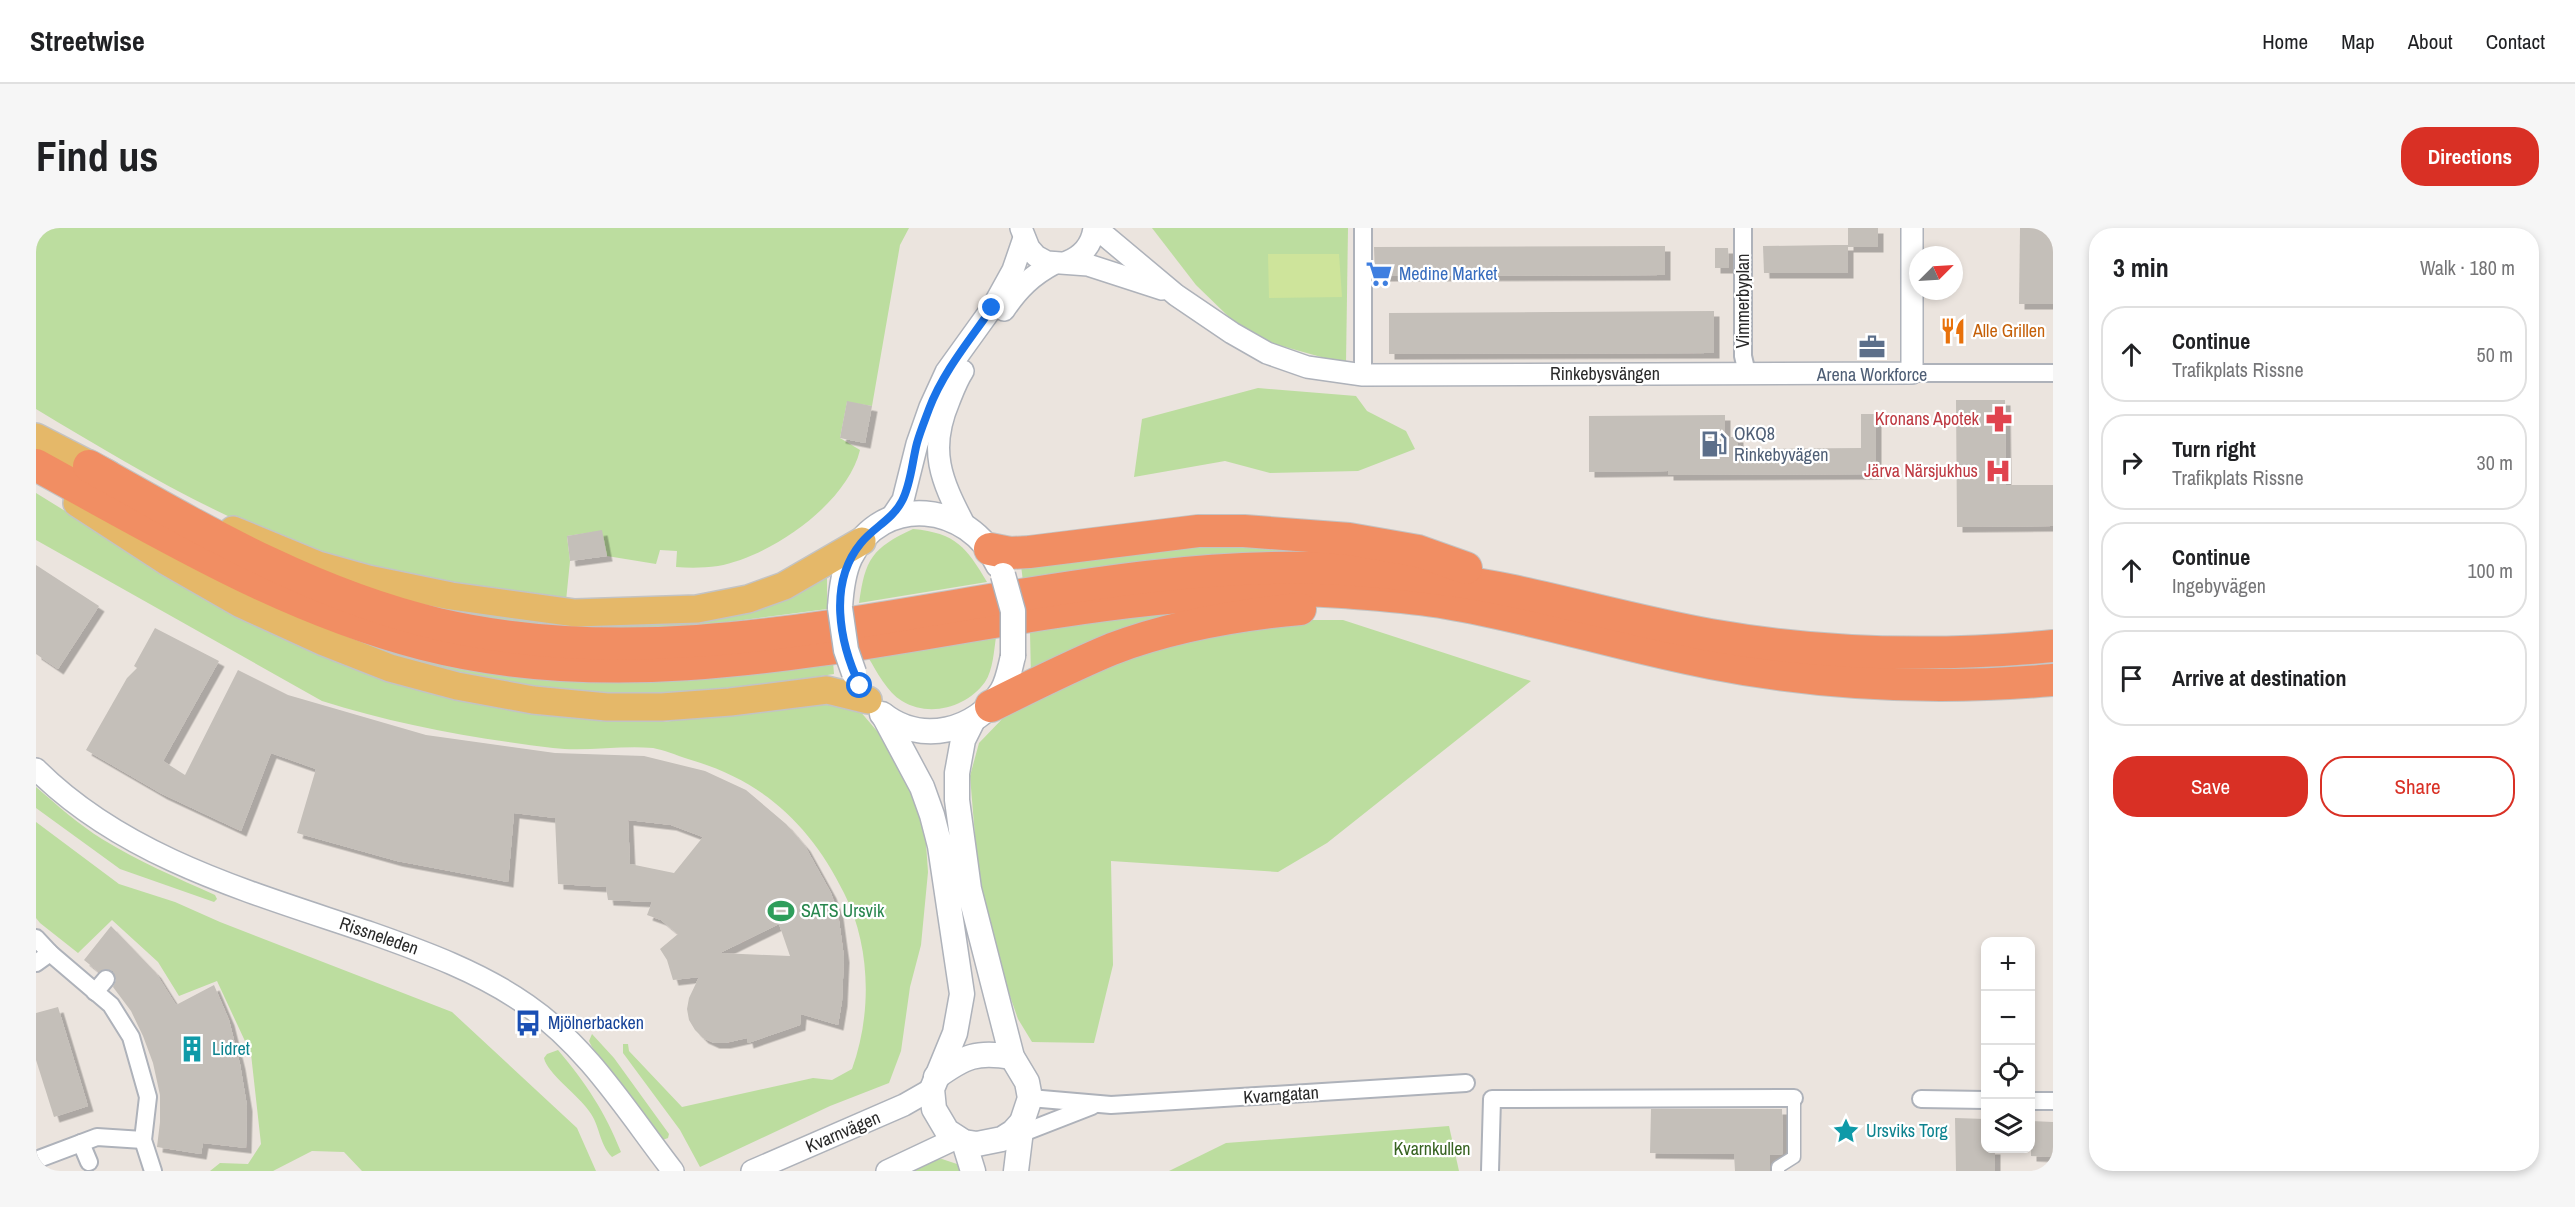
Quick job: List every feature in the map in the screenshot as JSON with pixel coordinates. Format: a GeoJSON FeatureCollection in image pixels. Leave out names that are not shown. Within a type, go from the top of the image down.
{"type":"FeatureCollection","features":[{"type":"Feature","properties":{"kind":"highway"},"geometry":{"type":"LineString","coordinates":[[36,465],[223,566],[310,606],[423,644],[487,656],[556,665],[648,666],[729,661],[1102,605],[1217,593],[1273,590],[1339,592],[1408,598],[1480,609],[1706,663],[1761,673],[1882,684],[1987,684],[2053,680]]}},
{"type":"Feature","properties":{"kind":"highway"},"geometry":{"type":"LineString","coordinates":[[89,466],[241,551],[302,579],[369,604],[439,624],[499,635],[564,642],[678,641],[794,631],[1098,583],[1271,568],[1339,569],[1409,574],[1510,591],[1708,634],[1808,649],[1881,653],[2053,646]]}},
{"type":"Feature","properties":{"kind":"highway"},"geometry":{"type":"LineString","coordinates":[[996,562],[1010,553],[1198,531],[1300,534],[1349,539],[1418,551],[1464,567],[1510,591]]}},
{"type":"Feature","properties":{"kind":"highway"},"geometry":{"type":"LineString","coordinates":[[982,713],[1113,649],[1168,631],[1260,613],[1408,598]]}},
{"type":"Feature","properties":{"kind":"main road"},"geometry":{"type":"LineString","coordinates":[[36,436],[89,466],[318,565],[368,579],[450,596],[575,613],[697,609],[748,599],[784,586],[862,542]]}},
{"type":"Feature","properties":{"kind":"main road"},"geometry":{"type":"LineString","coordinates":[[36,476],[166,561],[241,604],[324,642],[390,668],[457,686],[533,700],[607,707],[662,707],[730,702],[827,690],[876,708],[899,725],[928,731],[958,728],[982,713]]}},
{"type":"Feature","properties":{"kind":"main road"},"geometry":{"type":"LineString","coordinates":[[1016,1171],[1021,1128],[1030,1098],[1028,1082],[1012,1057],[969,890],[957,800],[957,773],[963,740],[1003,689],[1013,656],[1013,611],[996,562],[978,535],[964,524],[952,518],[924,512],[891,518],[874,529],[851,556],[844,574],[840,608],[846,650],[854,673],[921,787],[932,815],[940,846],[962,994],[955,1033],[934,1083],[934,1109],[939,1121],[961,1140],[977,1144],[1002,1139],[1021,1128]]}},
{"type":"Feature","properties":{"kind":"main road"},"geometry":{"type":"LineString","coordinates":[[934,1083],[969,1056],[994,1054],[1012,1057]]}},
{"type":"Feature","properties":{"kind":"main road"},"geometry":{"type":"LineString","coordinates":[[961,1140],[973,1171]]}},
{"type":"Feature","properties":{"kind":"street","name":"Rinkebysvängen"},"geometry":{"type":"LineString","coordinates":[[1061,263],[1078,257],[1090,244],[1095,228],[1176,295],[1232,333],[1267,353],[1307,367],[1363,375],[2053,373]]}},
{"type":"Feature","properties":{"kind":"street"},"geometry":{"type":"LineString","coordinates":[[1363,228],[1363,375]]}},
{"type":"Feature","properties":{"kind":"street","name":"Vimmerbyplan"},"geometry":{"type":"LineString","coordinates":[[1743,228],[1743,356],[1747,373]]}},
{"type":"Feature","properties":{"kind":"street"},"geometry":{"type":"LineString","coordinates":[[1912,228],[1912,373]]}},
{"type":"Feature","properties":{"kind":"street","name":"Rinkebysvängen"},"geometry":{"type":"LineString","coordinates":[[1023,233],[1036,256],[1061,263],[1107,270],[1176,295]]}},
{"type":"Feature","properties":{"kind":"street"},"geometry":{"type":"LineString","coordinates":[[891,518],[903,500],[917,444],[942,381],[992,308],[1012,270],[1023,233]]}},
{"type":"Feature","properties":{"kind":"street"},"geometry":{"type":"LineString","coordinates":[[964,524],[946,491],[939,466],[937,442],[945,410],[959,377],[1020,288],[1041,271],[1061,263]]}},
{"type":"Feature","properties":{"kind":"street","name":"Rissneleden"},"geometry":{"type":"LineString","coordinates":[[36,769],[67,798],[105,825],[147,848],[227,883],[426,953],[487,981],[528,1005],[594,1066],[673,1171]]}},
{"type":"Feature","properties":{"kind":"street"},"geometry":{"type":"LineString","coordinates":[[36,938],[43,958],[101,986],[131,1037],[150,1079],[142,1140],[153,1171]]}},
{"type":"Feature","properties":{"kind":"street","name":"Kvarnvägen"},"geometry":{"type":"LineString","coordinates":[[753,1171],[904,1105],[934,1083]]}},
{"type":"Feature","properties":{"kind":"street","name":"Kvarngatan"},"geometry":{"type":"LineString","coordinates":[[1030,1098],[1111,1106],[1466,1083]]}},
{"type":"Feature","properties":{"kind":"street"},"geometry":{"type":"LineString","coordinates":[[1490,1171],[1492,1099],[1794,1098],[1794,1157],[1778,1167],[1778,1171]]}},
{"type":"Feature","properties":{"kind":"street"},"geometry":{"type":"LineString","coordinates":[[1921,1099],[1981,1100]]}},
{"type":"Feature","properties":{"kind":"street"},"geometry":{"type":"LineString","coordinates":[[2035,1101],[2053,1101]]}},
{"type":"Feature","properties":{"kind":"street"},"geometry":{"type":"LineString","coordinates":[[1021,1128],[1095,1104]]}},
{"type":"Feature","properties":{"kind":"street"},"geometry":{"type":"LineString","coordinates":[[36,1160],[98,1137],[142,1140]]}},
{"type":"Feature","properties":{"kind":"street"},"geometry":{"type":"LineString","coordinates":[[888,1171],[961,1140]]}},
{"type":"Feature","properties":{"kind":"street"},"geometry":{"type":"LineString","coordinates":[[81,1143],[89,1162]]}},
{"type":"Feature","properties":{"kind":"green space"},"geometry":{"type":"Polygon","coordinates":[[[36,228],[909,228],[900,245],[872,406],[847,402],[840,438],[860,450],[840,490],[823,508],[783,539],[761,551],[718,566],[676,567],[677,551],[660,550],[656,564],[607,556],[601,531],[567,536],[570,561],[566,601],[503,593],[401,573],[305,548],[253,528],[189,497],[36,409],[36,228]]]}},
{"type":"Feature","properties":{"kind":"green space"},"geometry":{"type":"Polygon","coordinates":[[[1152,228],[1348,228],[1346,364],[1271,343],[1231,319],[1196,285],[1152,228]]]}},
{"type":"Feature","properties":{"kind":"green space"},"geometry":{"type":"Polygon","coordinates":[[[1268,254],[1339,254],[1342,297],[1269,298],[1268,254]]]}},
{"type":"Feature","properties":{"kind":"green space"},"geometry":{"type":"Polygon","coordinates":[[[1258,388],[1356,396],[1367,411],[1406,431],[1415,449],[1358,471],[1270,473],[1225,461],[1134,477],[1142,419],[1258,388]]]}},
{"type":"Feature","properties":{"kind":"green space"},"geometry":{"type":"Polygon","coordinates":[[[36,493],[209,600],[606,719],[664,722],[832,697],[853,703],[883,738],[914,798],[925,829],[928,872],[921,945],[910,987],[901,1051],[889,1083],[830,1106],[700,1167],[680,1130],[623,1053],[623,1044],[628,1044],[629,1051],[682,1107],[813,1078],[832,1080],[852,1069],[859,1048],[866,980],[859,935],[853,914],[831,868],[799,826],[761,792],[739,779],[715,768],[657,749],[628,747],[565,749],[524,744],[407,724],[322,701],[36,540],[36,493]]]}},
{"type":"Feature","properties":{"kind":"green space"},"geometry":{"type":"Polygon","coordinates":[[[913,529],[950,538],[966,551],[987,582],[859,603],[864,576],[873,557],[888,542],[913,529]]]}},
{"type":"Feature","properties":{"kind":"green space"},"geometry":{"type":"Polygon","coordinates":[[[1227,542],[1390,557],[1023,582],[1021,565],[1227,542]]]}},
{"type":"Feature","properties":{"kind":"green space"},"geometry":{"type":"Polygon","coordinates":[[[827,573],[827,609],[706,625],[602,632],[453,614],[377,593],[576,621],[827,573]]]}},
{"type":"Feature","properties":{"kind":"green space"},"geometry":{"type":"Polygon","coordinates":[[[1237,607],[1031,677],[1030,632],[1122,616],[1237,607]]]}},
{"type":"Feature","properties":{"kind":"green space"},"geometry":{"type":"Polygon","coordinates":[[[310,620],[522,675],[654,681],[833,661],[834,674],[716,692],[601,700],[410,666],[310,620]]]}},
{"type":"Feature","properties":{"kind":"green space"},"geometry":{"type":"Polygon","coordinates":[[[1307,620],[1343,620],[1531,681],[1327,843],[1278,872],[1111,861],[1113,965],[1094,1043],[1032,1042],[1018,1019],[996,956],[978,872],[970,776],[979,743],[1006,715],[1054,686],[1166,643],[1307,620]]]}},
{"type":"Feature","properties":{"kind":"green space"},"geometry":{"type":"Polygon","coordinates":[[[996,637],[991,666],[985,682],[968,698],[936,709],[924,709],[902,701],[883,681],[868,657],[996,637]]]}},
{"type":"Feature","properties":{"kind":"green space"},"geometry":{"type":"Polygon","coordinates":[[[36,787],[76,821],[102,839],[172,876],[215,895],[217,899],[214,902],[120,869],[36,808],[36,787]]]}},
{"type":"Feature","properties":{"kind":"green space"},"geometry":{"type":"Polygon","coordinates":[[[36,822],[119,884],[175,902],[220,922],[452,1012],[577,1128],[596,1171],[362,1171],[344,1152],[312,1151],[273,1171],[210,1171],[220,1163],[248,1164],[261,1144],[251,1054],[217,981],[179,996],[158,962],[112,920],[78,953],[40,923],[36,918],[36,822]]]}},
{"type":"Feature","properties":{"kind":"green space"},"geometry":{"type":"Polygon","coordinates":[[[592,1034],[614,1058],[669,1134],[668,1138],[660,1141],[637,1105],[592,1047],[589,1041],[592,1034]]]}},
{"type":"Feature","properties":{"kind":"green space"},"geometry":{"type":"Polygon","coordinates":[[[558,1050],[594,1098],[621,1152],[612,1157],[604,1146],[589,1111],[546,1064],[544,1058],[547,1054],[558,1050]]]}},
{"type":"Feature","properties":{"kind":"green space","name":"Kvarnkullen"},"geometry":{"type":"Polygon","coordinates":[[[1449,1126],[1459,1171],[1169,1171],[1226,1143],[1449,1126]]]}},
{"type":"Feature","properties":{"kind":"green space"},"geometry":{"type":"Polygon","coordinates":[[[942,1159],[957,1164],[962,1171],[905,1171],[927,1160],[942,1159]]]}},
{"type":"Feature","properties":{"kind":"building"},"geometry":{"type":"Polygon","coordinates":[[[1848,228],[1878,228],[1878,247],[1848,247],[1848,228]]]}},
{"type":"Feature","properties":{"kind":"building"},"geometry":{"type":"Polygon","coordinates":[[[2020,228],[2053,228],[2053,304],[2019,304],[2020,228]]]}},
{"type":"Feature","properties":{"kind":"building"},"geometry":{"type":"Polygon","coordinates":[[[1848,245],[1848,273],[1764,273],[1763,246],[1848,245]]]}},
{"type":"Feature","properties":{"kind":"building"},"geometry":{"type":"Polygon","coordinates":[[[1665,246],[1665,275],[1375,276],[1374,247],[1665,246]]]}},
{"type":"Feature","properties":{"kind":"building"},"geometry":{"type":"Polygon","coordinates":[[[1715,248],[1728,248],[1729,268],[1715,268],[1715,248]]]}},
{"type":"Feature","properties":{"kind":"building"},"geometry":{"type":"Polygon","coordinates":[[[1714,311],[1714,353],[1389,354],[1389,313],[1714,311]]]}},
{"type":"Feature","properties":{"kind":"building"},"geometry":{"type":"Polygon","coordinates":[[[1956,400],[2005,400],[2006,485],[2053,485],[2053,526],[1957,527],[1956,400]]]}},
{"type":"Feature","properties":{"kind":"building"},"geometry":{"type":"Polygon","coordinates":[[[847,401],[872,406],[865,443],[840,438],[847,401]]]}},
{"type":"Feature","properties":{"kind":"building"},"geometry":{"type":"Polygon","coordinates":[[[1861,414],[1876,414],[1876,474],[1668,475],[1668,471],[1589,472],[1589,416],[1725,415],[1725,437],[1738,437],[1738,449],[1861,448],[1861,414]]]}},
{"type":"Feature","properties":{"kind":"building"},"geometry":{"type":"Polygon","coordinates":[[[602,530],[607,556],[570,561],[567,536],[602,530]]]}},
{"type":"Feature","properties":{"kind":"building"},"geometry":{"type":"Polygon","coordinates":[[[36,565],[99,606],[58,669],[36,654],[36,565]]]}},
{"type":"Feature","properties":{"kind":"building"},"geometry":{"type":"Polygon","coordinates":[[[155,628],[219,661],[163,761],[185,775],[238,670],[288,695],[426,735],[555,753],[644,756],[705,771],[746,790],[786,824],[805,846],[831,893],[838,913],[844,957],[842,1001],[838,1025],[801,1014],[800,1025],[748,1043],[747,1038],[714,1043],[703,1038],[689,1020],[687,1009],[689,998],[699,977],[673,980],[667,960],[660,949],[678,934],[661,920],[647,915],[652,902],[608,900],[606,887],[558,884],[555,818],[514,813],[508,882],[397,861],[297,833],[316,769],[271,753],[241,831],[162,794],[86,750],[127,678],[137,668],[134,666],[155,628]],[[628,820],[630,864],[674,873],[703,837],[671,825],[628,820]],[[779,924],[720,953],[790,956],[779,924]]]}},
{"type":"Feature","properties":{"kind":"building","name":"Lidret"},"geometry":{"type":"Polygon","coordinates":[[[111,926],[156,973],[176,1005],[214,985],[229,1020],[240,1064],[247,1106],[246,1148],[203,1143],[201,1154],[157,1147],[160,1095],[153,1063],[143,1036],[131,1011],[113,987],[116,980],[113,971],[107,969],[99,972],[84,960],[111,926]]]}},
{"type":"Feature","properties":{"kind":"building"},"geometry":{"type":"Polygon","coordinates":[[[58,1007],[88,1106],[54,1117],[36,1060],[36,1013],[58,1007]]]}},
{"type":"Feature","properties":{"kind":"building"},"geometry":{"type":"Polygon","coordinates":[[[1651,1109],[1782,1109],[1783,1154],[1770,1155],[1770,1171],[1735,1171],[1734,1154],[1650,1153],[1651,1109]]]}},
{"type":"Feature","properties":{"kind":"building"},"geometry":{"type":"Polygon","coordinates":[[[1955,1118],[1981,1119],[1981,1153],[1995,1153],[1995,1171],[1956,1171],[1955,1118]]]}},
{"type":"Feature","properties":{"kind":"building"},"geometry":{"type":"Polygon","coordinates":[[[2035,1121],[2053,1122],[2053,1157],[2031,1156],[2031,1153],[2035,1153],[2035,1121]]]}},
{"type":"Feature","properties":{"kind":"place","name":"Medine Market"},"geometry":{"type":"Point","coordinates":[1379,274]}},
{"type":"Feature","properties":{"kind":"place","name":"Alle Grillen"},"geometry":{"type":"Point","coordinates":[1953,331]}},
{"type":"Feature","properties":{"kind":"place","name":"Arena Workforce"},"geometry":{"type":"Point","coordinates":[1872,347]}},
{"type":"Feature","properties":{"kind":"place","name":"Kronans Apotek"},"geometry":{"type":"Point","coordinates":[1999,419]}},
{"type":"Feature","properties":{"kind":"place","name":"OKQ8 Rinkebyvägen"},"geometry":{"type":"Point","coordinates":[1714,444]}},
{"type":"Feature","properties":{"kind":"place","name":"Järva Närsjukhus"},"geometry":{"type":"Point","coordinates":[1998,471]}},
{"type":"Feature","properties":{"kind":"place","name":"SATS Ursvik"},"geometry":{"type":"Point","coordinates":[781,911]}},
{"type":"Feature","properties":{"kind":"place","name":"Mjölnerbacken"},"geometry":{"type":"Point","coordinates":[528,1023]}},
{"type":"Feature","properties":{"kind":"place","name":"Lidret"},"geometry":{"type":"Point","coordinates":[192,1049]}},
{"type":"Feature","properties":{"kind":"place","name":"Ursviks Torg"},"geometry":{"type":"Point","coordinates":[1846,1131]}},
{"type":"Feature","properties":{"kind":"route"},"geometry":{"type":"LineString","coordinates":[[860,686],[846,650],[842,630],[840,608],[844,574],[851,556],[862,542],[874,529],[891,518],[903,500],[917,444],[946,372],[992,308]]}}]}
